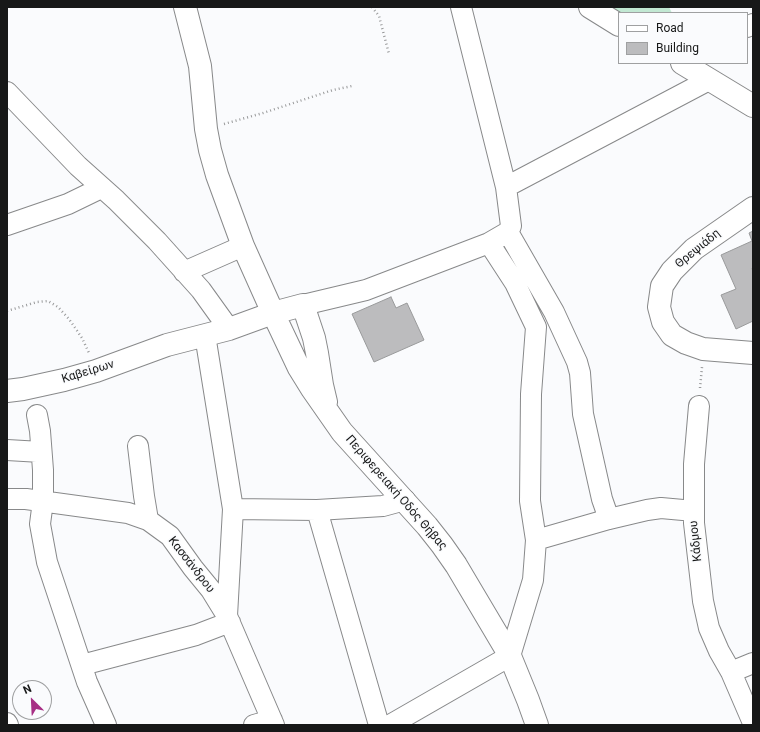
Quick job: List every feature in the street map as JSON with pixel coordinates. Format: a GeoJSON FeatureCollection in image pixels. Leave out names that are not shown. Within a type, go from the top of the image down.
{"type":"FeatureCollection","features":[{"type":"Feature","properties":{"kind":"main road","name":"Περιφερειακή Οδός Θήβας"},"geometry":{"type":"LineString","coordinates":[[185,7],[200,66],[206,129],[217,175],[243,246],[299,368],[342,432],[427,526],[456,565],[510,656],[537,725]]}},
{"type":"Feature","properties":{"kind":"main road"},"geometry":{"type":"LineString","coordinates":[[590,7],[618,24]]}},
{"type":"Feature","properties":{"kind":"main road"},"geometry":{"type":"LineString","coordinates":[[685,64],[753,106]]}},
{"type":"Feature","properties":{"kind":"main road","name":"Θρεψιάδη"},"geometry":{"type":"LineString","coordinates":[[753,208],[694,249],[672,271],[662,286],[659,307],[662,322],[672,335],[686,344],[703,349],[753,353]]}},
{"type":"Feature","properties":{"kind":"main road","name":"Περιφερειακή Οδός Θήβας"},"geometry":{"type":"LineString","coordinates":[[303,305],[318,353],[322,385],[329,413]]}},
{"type":"Feature","properties":{"kind":"main road","name":"Καβείρων"},"geometry":{"type":"LineString","coordinates":[[7,390],[23,389],[64,380],[168,345],[229,329],[273,313],[303,305]]}},
{"type":"Feature","properties":{"kind":"street"},"geometry":{"type":"LineString","coordinates":[[303,305],[366,290],[489,243],[508,232],[511,226],[506,187],[461,7]]}},
{"type":"Feature","properties":{"kind":"street"},"geometry":{"type":"LineString","coordinates":[[506,187],[709,80]]}},
{"type":"Feature","properties":{"kind":"street"},"geometry":{"type":"LineString","coordinates":[[7,92],[78,166],[116,200],[157,241],[201,290],[229,329]]}},
{"type":"Feature","properties":{"kind":"street"},"geometry":{"type":"LineString","coordinates":[[7,225],[68,204],[101,188]]}},
{"type":"Feature","properties":{"kind":"street"},"geometry":{"type":"LineString","coordinates":[[508,232],[554,312],[578,362],[583,414],[602,499],[610,519]]}},
{"type":"Feature","properties":{"kind":"street"},"geometry":{"type":"LineString","coordinates":[[390,725],[510,656],[533,580],[536,540],[530,501],[531,394],[536,327],[515,282],[489,243]]}},
{"type":"Feature","properties":{"kind":"street"},"geometry":{"type":"LineString","coordinates":[[184,272],[243,246]]}},
{"type":"Feature","properties":{"kind":"street"},"geometry":{"type":"LineString","coordinates":[[82,665],[196,635],[229,619],[233,509],[205,335]]}},
{"type":"Feature","properties":{"kind":"street","name":"Κάδμου"},"geometry":{"type":"LineString","coordinates":[[699,406],[694,464],[694,523],[703,601],[709,628],[719,651],[731,672],[753,723]]}},
{"type":"Feature","properties":{"kind":"street"},"geometry":{"type":"LineString","coordinates":[[37,415],[40,431],[43,470],[43,501],[40,524],[47,562],[87,682],[106,725]]}},
{"type":"Feature","properties":{"kind":"street"},"geometry":{"type":"LineString","coordinates":[[138,446],[148,520]]}},
{"type":"Feature","properties":{"kind":"street"},"geometry":{"type":"LineString","coordinates":[[7,450],[41,452]]}},
{"type":"Feature","properties":{"kind":"street","name":"Κασσάνδρου"},"geometry":{"type":"LineString","coordinates":[[7,499],[26,499],[128,513],[148,520],[170,536],[211,590],[229,619],[267,723]]}},
{"type":"Feature","properties":{"kind":"street"},"geometry":{"type":"LineString","coordinates":[[233,509],[317,510],[383,506],[404,500]]}},
{"type":"Feature","properties":{"kind":"street"},"geometry":{"type":"LineString","coordinates":[[536,540],[647,510],[661,508],[694,511]]}},
{"type":"Feature","properties":{"kind":"street"},"geometry":{"type":"LineString","coordinates":[[317,510],[379,725]]}},
{"type":"Feature","properties":{"kind":"street"},"geometry":{"type":"LineString","coordinates":[[731,672],[753,663]]}},
{"type":"Feature","properties":{"kind":"path"},"geometry":{"type":"LineString","coordinates":[[372,7],[379,16],[389,54]]}},
{"type":"Feature","properties":{"kind":"path"},"geometry":{"type":"LineString","coordinates":[[206,129],[263,113],[333,90],[352,86]]}},
{"type":"Feature","properties":{"kind":"path"},"geometry":{"type":"LineString","coordinates":[[7,311],[37,302],[48,302],[58,307],[69,319],[82,338],[96,370]]}},
{"type":"Feature","properties":{"kind":"path"},"geometry":{"type":"LineString","coordinates":[[699,406],[703,349]]}},
{"type":"Feature","properties":{"kind":"green space"},"geometry":{"type":"Polygon","coordinates":[[[599,7],[669,7],[672,12],[618,12],[599,7]]]}},
{"type":"Feature","properties":{"kind":"building"},"geometry":{"type":"Polygon","coordinates":[[[753,231],[753,321],[736,329],[721,295],[736,289],[721,255],[752,241],[749,233],[753,231]]]}},
{"type":"Feature","properties":{"kind":"building"},"geometry":{"type":"Polygon","coordinates":[[[391,297],[396,308],[407,303],[424,340],[374,362],[352,314],[391,297]]]}}]}
